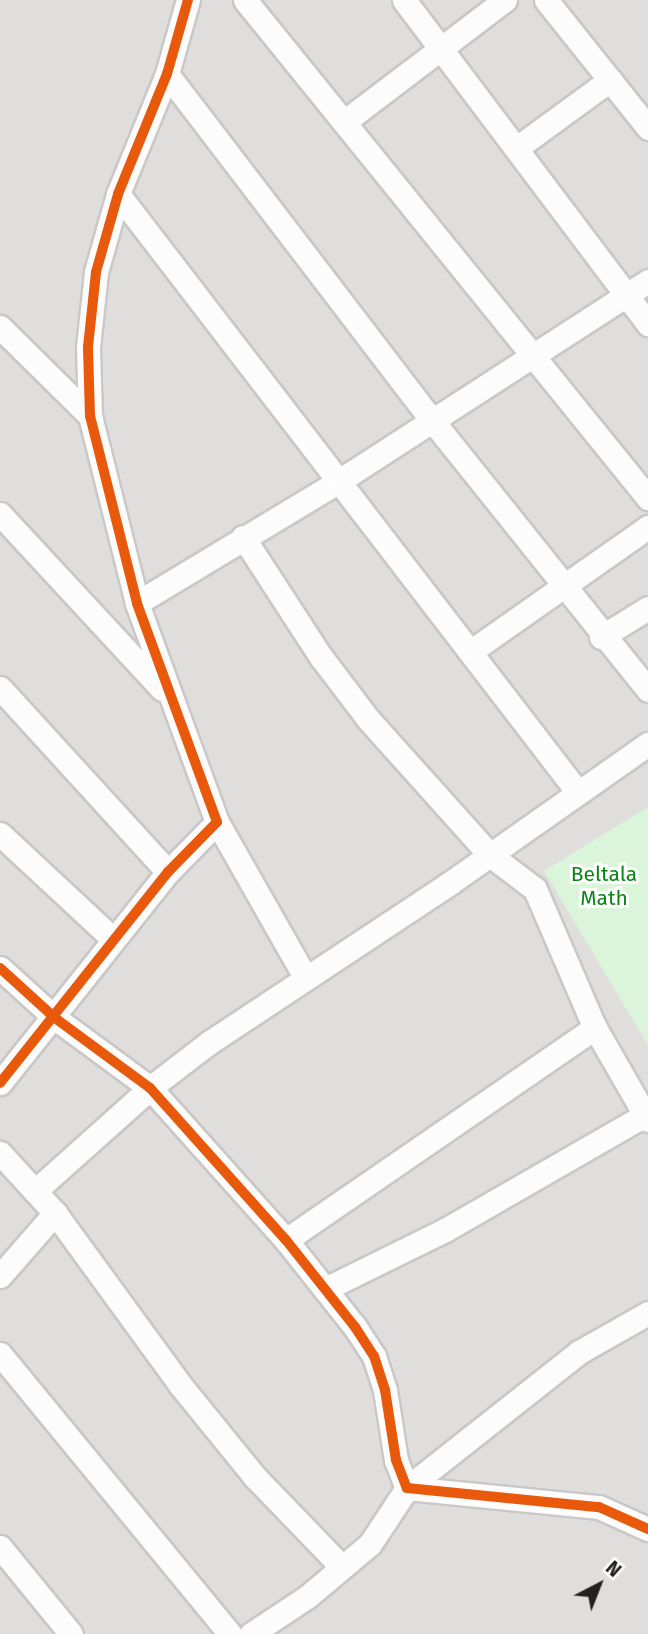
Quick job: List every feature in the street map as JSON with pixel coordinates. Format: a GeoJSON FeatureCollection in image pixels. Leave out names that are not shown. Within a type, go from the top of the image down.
{"type":"FeatureCollection","features":[{"type":"Feature","properties":{"kind":"street"},"geometry":{"type":"LineString","coordinates":[[188,0],[167,74],[118,194],[96,272],[88,347],[90,416],[137,603],[168,696],[217,822],[305,976]]}},
{"type":"Feature","properties":{"kind":"street"},"geometry":{"type":"LineString","coordinates":[[245,0],[648,498]]}},
{"type":"Feature","properties":{"kind":"street"},"geometry":{"type":"LineString","coordinates":[[404,0],[518,147],[648,324]]}},
{"type":"Feature","properties":{"kind":"street"},"geometry":{"type":"LineString","coordinates":[[344,122],[505,0]]}},
{"type":"Feature","properties":{"kind":"street"},"geometry":{"type":"LineString","coordinates":[[546,0],[648,128]]}},
{"type":"Feature","properties":{"kind":"street"},"geometry":{"type":"LineString","coordinates":[[167,74],[430,419],[601,637],[648,690]]}},
{"type":"Feature","properties":{"kind":"street"},"geometry":{"type":"LineString","coordinates":[[518,147],[610,80]]}},
{"type":"Feature","properties":{"kind":"street"},"geometry":{"type":"LineString","coordinates":[[118,194],[577,790]]}},
{"type":"Feature","properties":{"kind":"street"},"geometry":{"type":"LineString","coordinates":[[137,603],[339,481],[430,419],[534,357],[648,281]]}},
{"type":"Feature","properties":{"kind":"street"},"geometry":{"type":"LineString","coordinates":[[0,327],[90,416]]}},
{"type":"Feature","properties":{"kind":"street"},"geometry":{"type":"LineString","coordinates":[[0,514],[168,696]]}},
{"type":"Feature","properties":{"kind":"street"},"geometry":{"type":"LineString","coordinates":[[470,652],[562,584],[648,527]]}},
{"type":"Feature","properties":{"kind":"street"},"geometry":{"type":"LineString","coordinates":[[243,537],[321,657],[368,719],[490,855],[535,889],[595,1028],[646,1117],[445,1230],[325,1289]]}},
{"type":"Feature","properties":{"kind":"street"},"geometry":{"type":"LineString","coordinates":[[601,637],[648,608]]}},
{"type":"Feature","properties":{"kind":"street"},"geometry":{"type":"LineString","coordinates":[[0,688],[168,872]]}},
{"type":"Feature","properties":{"kind":"street"},"geometry":{"type":"LineString","coordinates":[[35,1191],[150,1088],[305,976],[490,855],[577,790],[648,744]]}},
{"type":"Feature","properties":{"kind":"street"},"geometry":{"type":"LineString","coordinates":[[0,1083],[55,1018],[113,939],[168,872],[217,822]]}},
{"type":"Feature","properties":{"kind":"street"},"geometry":{"type":"LineString","coordinates":[[0,834],[113,939]]}},
{"type":"Feature","properties":{"kind":"street"},"geometry":{"type":"LineString","coordinates":[[0,968],[55,1018],[150,1088],[286,1240],[325,1289],[374,1356],[407,1488]]}},
{"type":"Feature","properties":{"kind":"street"},"geometry":{"type":"LineString","coordinates":[[286,1240],[595,1028]]}},
{"type":"Feature","properties":{"kind":"street"},"geometry":{"type":"LineString","coordinates":[[0,1153],[55,1213],[181,1386],[255,1477],[342,1567]]}},
{"type":"Feature","properties":{"kind":"street"},"geometry":{"type":"LineString","coordinates":[[0,1276],[55,1213]]}},
{"type":"Feature","properties":{"kind":"street"},"geometry":{"type":"LineString","coordinates":[[251,1634],[370,1544],[407,1488],[579,1352],[648,1313]]}},
{"type":"Feature","properties":{"kind":"street"},"geometry":{"type":"LineString","coordinates":[[0,1354],[230,1634]]}},
{"type":"Feature","properties":{"kind":"street"},"geometry":{"type":"LineString","coordinates":[[407,1488],[599,1507],[648,1529]]}},
{"type":"Feature","properties":{"kind":"street"},"geometry":{"type":"LineString","coordinates":[[0,1547],[71,1634]]}},
{"type":"Feature","properties":{"kind":"shaded area"},"geometry":{"type":"Polygon","coordinates":[[[0,0],[648,0],[648,1634],[0,1634],[0,0]]]}},
{"type":"Feature","properties":{"kind":"green space","name":"Beltala Math"},"geometry":{"type":"Polygon","coordinates":[[[648,807],[648,1045],[544,871],[648,807]]]}},
{"type":"Feature","properties":{"kind":"cycle path"},"geometry":{"type":"LineString","coordinates":[[0,1083],[168,872],[217,822],[137,603],[90,416],[88,347],[96,272],[118,194],[167,74],[188,0]]}},
{"type":"Feature","properties":{"kind":"cycle path"},"geometry":{"type":"LineString","coordinates":[[0,968],[55,1018],[150,1088],[286,1240],[355,1327],[374,1356],[385,1390],[396,1460],[407,1488],[599,1507],[648,1529]]}}]}
